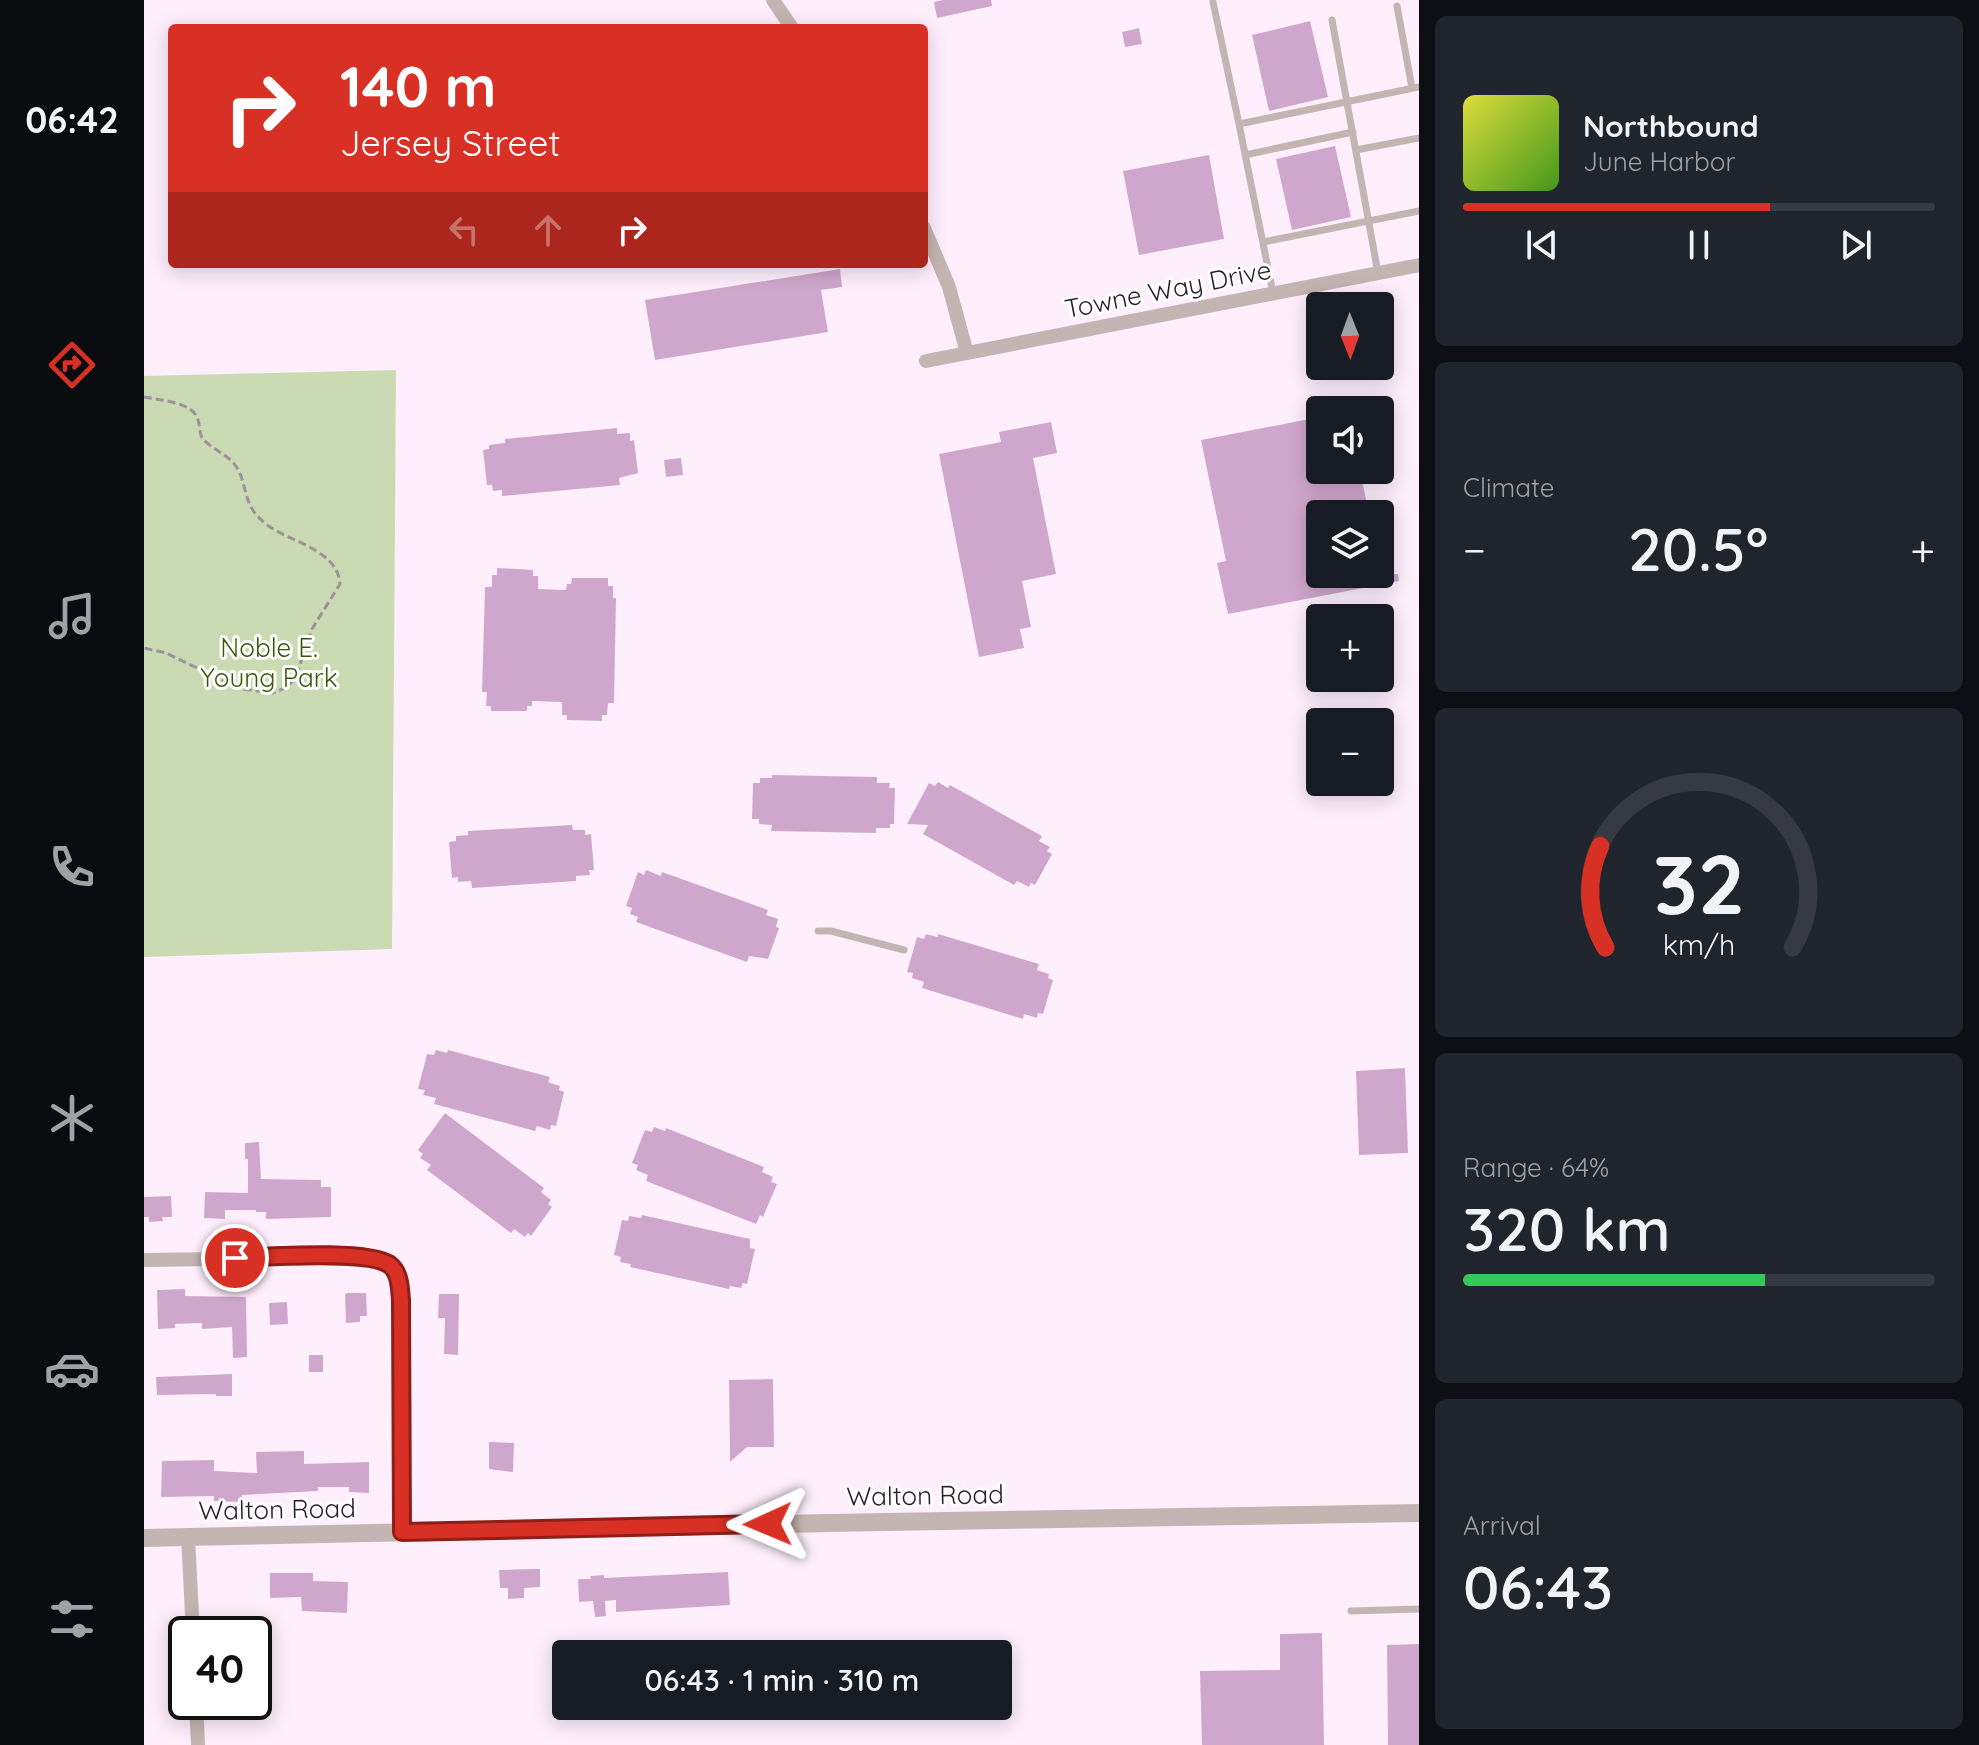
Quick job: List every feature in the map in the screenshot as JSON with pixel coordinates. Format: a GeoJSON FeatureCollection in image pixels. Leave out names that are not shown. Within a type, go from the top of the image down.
{"type":"FeatureCollection","features":[{"type":"Feature","properties":{"kind":"street"},"geometry":{"type":"LineString","coordinates":[[773,0],[789,24]]}},
{"type":"Feature","properties":{"kind":"street"},"geometry":{"type":"LineString","coordinates":[[928,237],[949,287],[967,353]]}},
{"type":"Feature","properties":{"kind":"street","name":"Towne Way Drive"},"geometry":{"type":"LineString","coordinates":[[926,361],[1419,265]]}},
{"type":"Feature","properties":{"kind":"street"},"geometry":{"type":"LineString","coordinates":[[144,1260],[364,1257],[390,1265],[398,1277],[401,1300],[402,1532]]}},
{"type":"Feature","properties":{"kind":"street","name":"Walton Road"},"geometry":{"type":"LineString","coordinates":[[144,1538],[1419,1513]]}},
{"type":"Feature","properties":{"kind":"street"},"geometry":{"type":"LineString","coordinates":[[188,1537],[192,1616]]}},
{"type":"Feature","properties":{"kind":"street"},"geometry":{"type":"LineString","coordinates":[[197,1720],[198,1745]]}},
{"type":"Feature","properties":{"kind":"lane"},"geometry":{"type":"LineString","coordinates":[[1213,2],[1273,293]]}},
{"type":"Feature","properties":{"kind":"lane"},"geometry":{"type":"LineString","coordinates":[[1239,124],[1416,88],[1397,6]]}},
{"type":"Feature","properties":{"kind":"lane"},"geometry":{"type":"LineString","coordinates":[[1332,20],[1378,273]]}},
{"type":"Feature","properties":{"kind":"lane"},"geometry":{"type":"LineString","coordinates":[[1245,155],[1353,132]]}},
{"type":"Feature","properties":{"kind":"lane"},"geometry":{"type":"LineString","coordinates":[[1356,150],[1419,138]]}},
{"type":"Feature","properties":{"kind":"lane"},"geometry":{"type":"LineString","coordinates":[[1263,242],[1419,211]]}},
{"type":"Feature","properties":{"kind":"lane"},"geometry":{"type":"LineString","coordinates":[[818,931],[831,931],[904,950]]}},
{"type":"Feature","properties":{"kind":"lane"},"geometry":{"type":"LineString","coordinates":[[1351,1611],[1419,1609]]}},
{"type":"Feature","properties":{"kind":"path"},"geometry":{"type":"LineString","coordinates":[[144,397],[174,403],[192,411],[198,418],[204,441],[233,461],[241,476],[246,501],[256,514],[267,525],[317,551],[339,576],[340,584],[312,629],[295,679],[273,693],[241,689],[166,653],[144,648]]}},
{"type":"Feature","properties":{"kind":"green space","name":"Noble E. Young Park"},"geometry":{"type":"Polygon","coordinates":[[[396,370],[392,949],[144,957],[144,376],[396,370]]]}},
{"type":"Feature","properties":{"kind":"building"},"geometry":{"type":"Polygon","coordinates":[[[991,0],[992,6],[937,18],[934,2],[991,0]]]}},
{"type":"Feature","properties":{"kind":"building"},"geometry":{"type":"Polygon","coordinates":[[[1310,21],[1328,97],[1269,111],[1252,35],[1310,21]]]}},
{"type":"Feature","properties":{"kind":"building"},"geometry":{"type":"Polygon","coordinates":[[[1139,28],[1142,44],[1125,47],[1122,32],[1139,28]]]}},
{"type":"Feature","properties":{"kind":"building"},"geometry":{"type":"Polygon","coordinates":[[[1335,146],[1351,217],[1292,230],[1276,159],[1335,146]]]}},
{"type":"Feature","properties":{"kind":"building"},"geometry":{"type":"Polygon","coordinates":[[[1209,155],[1224,239],[1139,255],[1123,171],[1209,155]]]}},
{"type":"Feature","properties":{"kind":"building"},"geometry":{"type":"Polygon","coordinates":[[[840,269],[842,287],[821,290],[828,332],[655,360],[645,300],[840,269]]]}},
{"type":"Feature","properties":{"kind":"building"},"geometry":{"type":"Polygon","coordinates":[[[1306,420],[1306,484],[1363,484],[1366,500],[1306,500],[1306,588],[1363,588],[1228,614],[1217,563],[1226,561],[1201,440],[1306,420]]]}},
{"type":"Feature","properties":{"kind":"building"},"geometry":{"type":"Polygon","coordinates":[[[1051,422],[1057,453],[1033,458],[1056,574],[1022,581],[1031,627],[1020,629],[1024,648],[979,657],[939,454],[1001,442],[999,432],[1051,422]]]}},
{"type":"Feature","properties":{"kind":"building"},"geometry":{"type":"Polygon","coordinates":[[[617,428],[617,434],[630,433],[630,441],[634,440],[638,473],[619,478],[620,485],[502,496],[502,490],[493,491],[492,485],[487,485],[483,450],[489,449],[489,445],[505,443],[505,439],[617,428]]]}},
{"type":"Feature","properties":{"kind":"building"},"geometry":{"type":"Polygon","coordinates":[[[681,458],[683,475],[666,477],[664,460],[681,458]]]}},
{"type":"Feature","properties":{"kind":"building"},"geometry":{"type":"Polygon","coordinates":[[[497,568],[533,570],[533,576],[538,576],[538,589],[566,590],[572,578],[608,578],[608,586],[613,586],[613,598],[616,598],[614,703],[608,703],[607,715],[602,715],[602,721],[567,720],[567,715],[562,715],[562,702],[532,701],[527,711],[491,711],[491,706],[486,706],[487,692],[482,692],[485,587],[492,587],[492,575],[497,575],[497,568]]]}},
{"type":"Feature","properties":{"kind":"building"},"geometry":{"type":"Polygon","coordinates":[[[772,775],[877,777],[877,783],[890,783],[889,788],[895,788],[894,824],[890,824],[890,828],[876,828],[876,833],[771,831],[772,825],[759,824],[759,819],[752,819],[753,783],[760,783],[760,778],[772,778],[772,775]]]}},
{"type":"Feature","properties":{"kind":"building"},"geometry":{"type":"Polygon","coordinates":[[[938,782],[948,788],[950,785],[1042,836],[1039,841],[1050,847],[1047,851],[1052,854],[1035,885],[1031,883],[1029,887],[1017,881],[1014,885],[923,834],[928,825],[907,824],[929,783],[935,786],[938,782]]]}},
{"type":"Feature","properties":{"kind":"building"},"geometry":{"type":"Polygon","coordinates":[[[572,825],[573,830],[585,830],[585,835],[591,834],[594,870],[589,870],[590,875],[576,876],[576,881],[472,888],[471,881],[458,882],[458,877],[452,878],[449,842],[456,841],[456,836],[468,835],[468,831],[572,825]]]}},
{"type":"Feature","properties":{"kind":"building"},"geometry":{"type":"Polygon","coordinates":[[[646,870],[661,876],[662,872],[768,910],[766,915],[778,919],[776,927],[779,928],[768,959],[749,956],[747,962],[636,922],[638,917],[630,914],[632,908],[626,906],[638,872],[644,875],[646,870]]]}},
{"type":"Feature","properties":{"kind":"building"},"geometry":{"type":"Polygon","coordinates":[[[926,934],[938,937],[938,934],[1039,964],[1037,970],[1049,974],[1048,978],[1053,980],[1043,1014],[1038,1013],[1037,1018],[1024,1014],[1023,1019],[922,988],[924,982],[912,978],[913,973],[907,972],[917,937],[924,939],[926,934]]]}},
{"type":"Feature","properties":{"kind":"building"},"geometry":{"type":"Polygon","coordinates":[[[436,1050],[447,1053],[448,1050],[550,1077],[548,1082],[560,1086],[559,1090],[564,1092],[556,1126],[551,1125],[550,1130],[537,1126],[535,1131],[434,1104],[436,1098],[423,1095],[425,1090],[418,1089],[427,1054],[434,1055],[436,1050]]]}},
{"type":"Feature","properties":{"kind":"building"},"geometry":{"type":"Polygon","coordinates":[[[1405,1068],[1408,1153],[1359,1155],[1356,1071],[1405,1068]]]}},
{"type":"Feature","properties":{"kind":"building"},"geometry":{"type":"Polygon","coordinates":[[[445,1113],[544,1188],[541,1192],[551,1200],[548,1204],[552,1207],[531,1236],[528,1233],[525,1237],[514,1229],[511,1233],[427,1170],[431,1165],[420,1158],[423,1154],[418,1150],[445,1113]]]}},
{"type":"Feature","properties":{"kind":"building"},"geometry":{"type":"Polygon","coordinates":[[[654,1127],[665,1131],[666,1128],[764,1167],[762,1172],[773,1177],[771,1182],[777,1184],[763,1217],[760,1215],[756,1224],[646,1181],[648,1175],[636,1170],[638,1165],[632,1163],[645,1130],[652,1132],[654,1127]]]}},
{"type":"Feature","properties":{"kind":"building"},"geometry":{"type":"Polygon","coordinates":[[[259,1142],[261,1179],[321,1180],[321,1187],[331,1187],[331,1217],[266,1219],[266,1212],[225,1210],[225,1219],[204,1218],[205,1192],[248,1193],[245,1143],[259,1142]]]}},
{"type":"Feature","properties":{"kind":"building"},"geometry":{"type":"Polygon","coordinates":[[[171,1196],[172,1217],[149,1222],[149,1217],[144,1217],[144,1197],[171,1196]]]}},
{"type":"Feature","properties":{"kind":"building"},"geometry":{"type":"Polygon","coordinates":[[[642,1215],[750,1239],[750,1248],[755,1249],[747,1284],[743,1283],[741,1288],[730,1286],[729,1289],[630,1267],[631,1264],[620,1262],[621,1257],[614,1255],[622,1220],[628,1221],[629,1216],[641,1218],[642,1215]]]}},
{"type":"Feature","properties":{"kind":"building"},"geometry":{"type":"Polygon","coordinates":[[[185,1289],[185,1296],[246,1297],[247,1357],[233,1358],[232,1327],[202,1329],[202,1323],[175,1324],[175,1328],[158,1329],[157,1290],[185,1289]]]}},
{"type":"Feature","properties":{"kind":"building"},"geometry":{"type":"Polygon","coordinates":[[[366,1293],[367,1316],[360,1316],[360,1322],[346,1323],[345,1294],[366,1293]]]}},
{"type":"Feature","properties":{"kind":"building"},"geometry":{"type":"Polygon","coordinates":[[[439,1294],[459,1294],[458,1355],[444,1354],[445,1318],[438,1318],[439,1294]]]}},
{"type":"Feature","properties":{"kind":"building"},"geometry":{"type":"Polygon","coordinates":[[[287,1302],[288,1324],[270,1325],[269,1303],[287,1302]]]}},
{"type":"Feature","properties":{"kind":"building"},"geometry":{"type":"Polygon","coordinates":[[[309,1355],[323,1355],[323,1372],[309,1372],[309,1355]]]}},
{"type":"Feature","properties":{"kind":"building"},"geometry":{"type":"Polygon","coordinates":[[[232,1374],[232,1396],[157,1395],[156,1377],[232,1374]]]}},
{"type":"Feature","properties":{"kind":"building"},"geometry":{"type":"Polygon","coordinates":[[[773,1379],[774,1447],[747,1447],[730,1462],[729,1380],[773,1379]]]}},
{"type":"Feature","properties":{"kind":"building"},"geometry":{"type":"Polygon","coordinates":[[[489,1442],[514,1443],[513,1472],[489,1469],[489,1442]]]}},
{"type":"Feature","properties":{"kind":"building"},"geometry":{"type":"Polygon","coordinates":[[[304,1451],[304,1464],[369,1462],[369,1493],[349,1492],[349,1487],[318,1487],[318,1491],[242,1495],[241,1502],[214,1501],[214,1496],[161,1497],[162,1461],[214,1460],[214,1471],[257,1473],[256,1452],[304,1451]]]}},
{"type":"Feature","properties":{"kind":"building"},"geometry":{"type":"Polygon","coordinates":[[[540,1569],[540,1587],[524,1588],[524,1598],[508,1599],[508,1588],[500,1588],[499,1570],[540,1569]]]}},
{"type":"Feature","properties":{"kind":"building"},"geometry":{"type":"Polygon","coordinates":[[[728,1572],[730,1605],[616,1612],[616,1600],[605,1601],[606,1616],[595,1617],[593,1601],[579,1602],[578,1579],[591,1579],[590,1576],[604,1575],[604,1578],[728,1572]]]}},
{"type":"Feature","properties":{"kind":"building"},"geometry":{"type":"Polygon","coordinates":[[[270,1573],[313,1573],[313,1581],[348,1582],[347,1613],[302,1611],[301,1597],[270,1598],[270,1573]]]}},
{"type":"Feature","properties":{"kind":"building"},"geometry":{"type":"Polygon","coordinates":[[[1322,1633],[1324,1745],[1202,1745],[1200,1671],[1280,1670],[1280,1634],[1322,1633]]]}},
{"type":"Feature","properties":{"kind":"building"},"geometry":{"type":"Polygon","coordinates":[[[1419,1644],[1419,1745],[1388,1745],[1387,1645],[1419,1644]]]}},
{"type":"Feature","properties":{"kind":"route"},"geometry":{"type":"LineString","coordinates":[[235,1258],[364,1257],[390,1265],[398,1277],[401,1300],[402,1532],[768,1524]]}}]}
